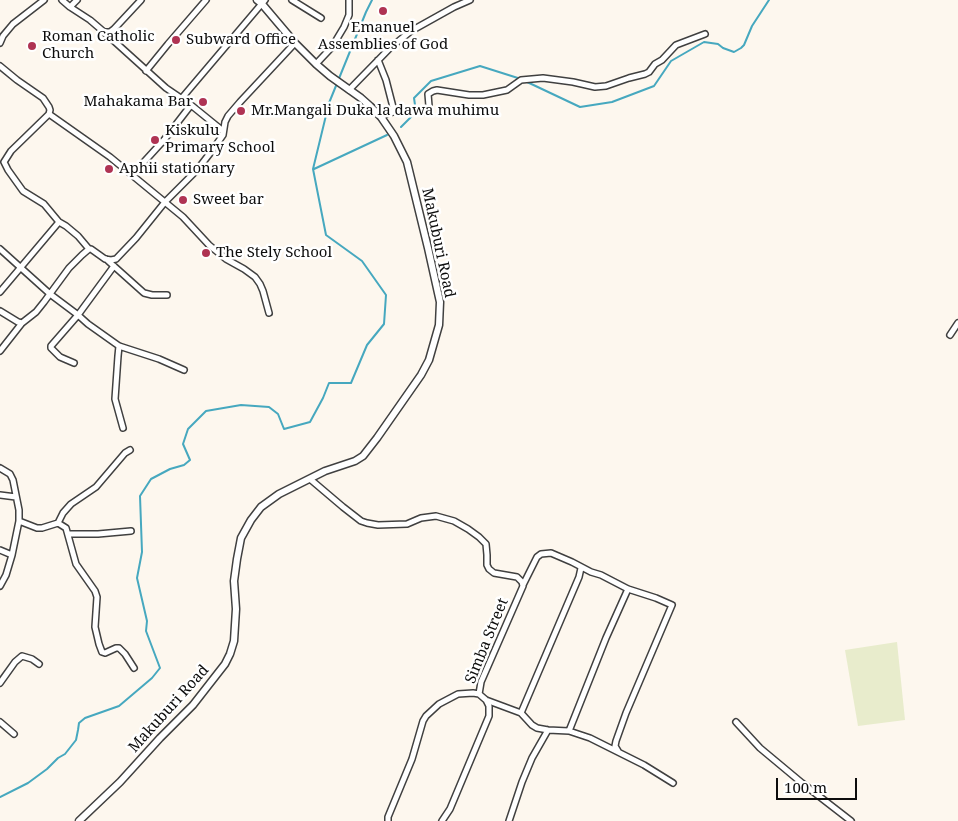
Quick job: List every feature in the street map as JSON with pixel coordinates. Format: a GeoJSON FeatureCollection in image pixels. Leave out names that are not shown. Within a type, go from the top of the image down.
{"type":"FeatureCollection","features":[{"type":"Feature","properties":{"kind":"street"},"geometry":{"type":"LineString","coordinates":[[0,43],[13,24],[44,0]]}},
{"type":"Feature","properties":{"kind":"street"},"geometry":{"type":"LineString","coordinates":[[62,0],[90,20],[166,88],[223,131]]}},
{"type":"Feature","properties":{"kind":"street"},"geometry":{"type":"LineString","coordinates":[[70,7],[77,0]]}},
{"type":"Feature","properties":{"kind":"street"},"geometry":{"type":"LineString","coordinates":[[104,32],[114,30],[141,0]]}},
{"type":"Feature","properties":{"kind":"street"},"geometry":{"type":"LineString","coordinates":[[146,71],[206,0]]}},
{"type":"Feature","properties":{"kind":"street"},"geometry":{"type":"LineString","coordinates":[[292,0],[321,18]]}},
{"type":"Feature","properties":{"kind":"street"},"geometry":{"type":"LineString","coordinates":[[316,64],[332,46],[344,27],[348,15],[349,0]]}},
{"type":"Feature","properties":{"kind":"street"},"geometry":{"type":"LineString","coordinates":[[349,90],[378,60],[411,31],[470,0]]}},
{"type":"Feature","properties":{"kind":"street"},"geometry":{"type":"LineString","coordinates":[[181,99],[261,1]]}},
{"type":"Feature","properties":{"kind":"street","name":"Makuburi Road"},"geometry":{"type":"LineString","coordinates":[[79,821],[120,782],[193,705],[225,664],[234,641],[236,610],[234,581],[237,559],[241,538],[251,520],[261,507],[279,494],[325,471],[355,461],[363,456],[421,376],[429,360],[439,325],[440,302],[428,248],[409,170],[397,142],[380,117],[361,98],[316,64],[295,43],[261,1]]}},
{"type":"Feature","properties":{"kind":"street"},"geometry":{"type":"LineString","coordinates":[[380,117],[401,110],[422,112],[429,106],[428,94],[433,91],[443,90],[469,95],[484,95],[507,90],[525,79],[543,78],[595,87],[606,86],[649,72],[676,45],[705,34]]}},
{"type":"Feature","properties":{"kind":"street"},"geometry":{"type":"LineString","coordinates":[[105,259],[116,259],[197,170],[220,140],[228,116],[295,43]]}},
{"type":"Feature","properties":{"kind":"street"},"geometry":{"type":"LineString","coordinates":[[378,60],[386,80],[394,111]]}},
{"type":"Feature","properties":{"kind":"street"},"geometry":{"type":"LineString","coordinates":[[0,66],[43,98],[49,106],[49,114],[2,160],[23,191],[44,204],[58,222],[66,226],[89,249],[114,266],[144,293],[167,296]]}},
{"type":"Feature","properties":{"kind":"street"},"geometry":{"type":"LineString","coordinates":[[132,176],[164,140],[190,105]]}},
{"type":"Feature","properties":{"kind":"street"},"geometry":{"type":"LineString","coordinates":[[49,114],[95,145],[166,202],[226,259],[255,277],[263,291],[269,313]]}},
{"type":"Feature","properties":{"kind":"street"},"geometry":{"type":"LineString","coordinates":[[0,292],[58,222]]}},
{"type":"Feature","properties":{"kind":"street"},"geometry":{"type":"LineString","coordinates":[[0,249],[50,294],[119,346],[159,359],[184,370]]}},
{"type":"Feature","properties":{"kind":"street"},"geometry":{"type":"LineString","coordinates":[[0,351],[22,323],[36,312],[75,261],[89,249]]}},
{"type":"Feature","properties":{"kind":"street"},"geometry":{"type":"LineString","coordinates":[[74,363],[60,357],[51,347],[114,266]]}},
{"type":"Feature","properties":{"kind":"street"},"geometry":{"type":"LineString","coordinates":[[0,311],[22,323]]}},
{"type":"Feature","properties":{"kind":"street"},"geometry":{"type":"LineString","coordinates":[[950,335],[958,323]]}},
{"type":"Feature","properties":{"kind":"street"},"geometry":{"type":"LineString","coordinates":[[119,346],[115,399],[123,428]]}},
{"type":"Feature","properties":{"kind":"street"},"geometry":{"type":"LineString","coordinates":[[19,520],[37,528],[58,523],[63,513],[71,504],[96,487],[121,457],[130,450]]}},
{"type":"Feature","properties":{"kind":"street"},"geometry":{"type":"LineString","coordinates":[[0,468],[10,474],[13,480],[19,510],[19,520],[12,555],[6,575],[0,586]]}},
{"type":"Feature","properties":{"kind":"street","name":"Simba Street"},"geometry":{"type":"LineString","coordinates":[[310,479],[361,521],[378,525],[400,525],[436,516],[454,522],[480,537],[486,544],[489,569],[494,573],[517,577],[523,586],[481,682],[479,694],[486,700],[521,713],[537,728],[569,731],[590,738],[644,765],[673,783]]}},
{"type":"Feature","properties":{"kind":"street"},"geometry":{"type":"LineString","coordinates":[[0,495],[16,497]]}},
{"type":"Feature","properties":{"kind":"street"},"geometry":{"type":"LineString","coordinates":[[58,523],[66,528],[76,564],[95,591],[97,597],[96,627],[98,644],[102,652],[105,653],[119,648],[134,668]]}},
{"type":"Feature","properties":{"kind":"street"},"geometry":{"type":"LineString","coordinates":[[68,534],[132,531]]}},
{"type":"Feature","properties":{"kind":"street"},"geometry":{"type":"LineString","coordinates":[[0,550],[12,555]]}},
{"type":"Feature","properties":{"kind":"street"},"geometry":{"type":"LineString","coordinates":[[523,586],[537,557],[541,554],[551,553],[628,589],[672,605],[616,741],[617,749],[620,753]]}},
{"type":"Feature","properties":{"kind":"street"},"geometry":{"type":"LineString","coordinates":[[521,713],[573,593],[581,568]]}},
{"type":"Feature","properties":{"kind":"street"},"geometry":{"type":"LineString","coordinates":[[569,731],[606,638],[628,589]]}},
{"type":"Feature","properties":{"kind":"street"},"geometry":{"type":"LineString","coordinates":[[0,684],[14,662],[22,656],[32,659],[39,664]]}},
{"type":"Feature","properties":{"kind":"street"},"geometry":{"type":"LineString","coordinates":[[388,821],[426,716],[439,704],[458,694],[473,692],[479,694]]}},
{"type":"Feature","properties":{"kind":"street"},"geometry":{"type":"LineString","coordinates":[[442,821],[450,809],[489,716],[489,706],[486,700]]}},
{"type":"Feature","properties":{"kind":"street"},"geometry":{"type":"LineString","coordinates":[[736,722],[760,748],[851,821]]}},
{"type":"Feature","properties":{"kind":"street"},"geometry":{"type":"LineString","coordinates":[[1,725],[14,734]]}},
{"type":"Feature","properties":{"kind":"street"},"geometry":{"type":"LineString","coordinates":[[509,821],[532,758],[548,730]]}},
{"type":"Feature","properties":{"kind":"green space"},"geometry":{"type":"Polygon","coordinates":[[[897,642],[905,720],[858,726],[845,650],[897,642]]]}},
{"type":"Feature","properties":{"kind":"waterway"},"geometry":{"type":"LineString","coordinates":[[0,797],[28,783],[65,754],[76,740],[79,723],[85,718],[119,706],[152,678],[160,668],[146,631],[147,621],[137,578],[142,552],[140,496],[151,479],[170,469],[184,465],[190,460],[183,444],[188,429],[206,411],[241,405],[269,407],[278,414],[284,429],[310,422],[329,383],[351,383],[367,345],[384,324],[386,295],[362,261],[326,235],[313,169],[329,103],[372,0]]}},
{"type":"Feature","properties":{"kind":"waterway"},"geometry":{"type":"LineString","coordinates":[[525,81],[580,107],[612,102],[654,86],[671,61],[704,42],[718,44],[734,52],[741,48],[752,26],[769,0]]}},
{"type":"Feature","properties":{"kind":"waterway"},"geometry":{"type":"LineString","coordinates":[[401,127],[416,112],[414,98],[431,81],[480,66],[521,79]]}},
{"type":"Feature","properties":{"kind":"waterway"},"geometry":{"type":"LineString","coordinates":[[314,169],[387,135]]}},
{"type":"Feature","properties":{"kind":"place","name":"Emanuel Assemblies of God"},"geometry":{"type":"Point","coordinates":[383,11]}},
{"type":"Feature","properties":{"kind":"place","name":"Subward Office"},"geometry":{"type":"Point","coordinates":[176,40]}},
{"type":"Feature","properties":{"kind":"place","name":"Roman Catholic Church"},"geometry":{"type":"Point","coordinates":[32,46]}},
{"type":"Feature","properties":{"kind":"place","name":"Mahakama Bar"},"geometry":{"type":"Point","coordinates":[203,102]}},
{"type":"Feature","properties":{"kind":"place","name":"Mr.Mangali Duka la dawa muhimu"},"geometry":{"type":"Point","coordinates":[241,111]}},
{"type":"Feature","properties":{"kind":"place","name":"Kiskulu Primary School"},"geometry":{"type":"Point","coordinates":[155,140]}},
{"type":"Feature","properties":{"kind":"place","name":"Aphii stationary"},"geometry":{"type":"Point","coordinates":[109,169]}},
{"type":"Feature","properties":{"kind":"place","name":"Sweet bar"},"geometry":{"type":"Point","coordinates":[183,200]}},
{"type":"Feature","properties":{"kind":"place","name":"The Stely School"},"geometry":{"type":"Point","coordinates":[206,253]}}]}
